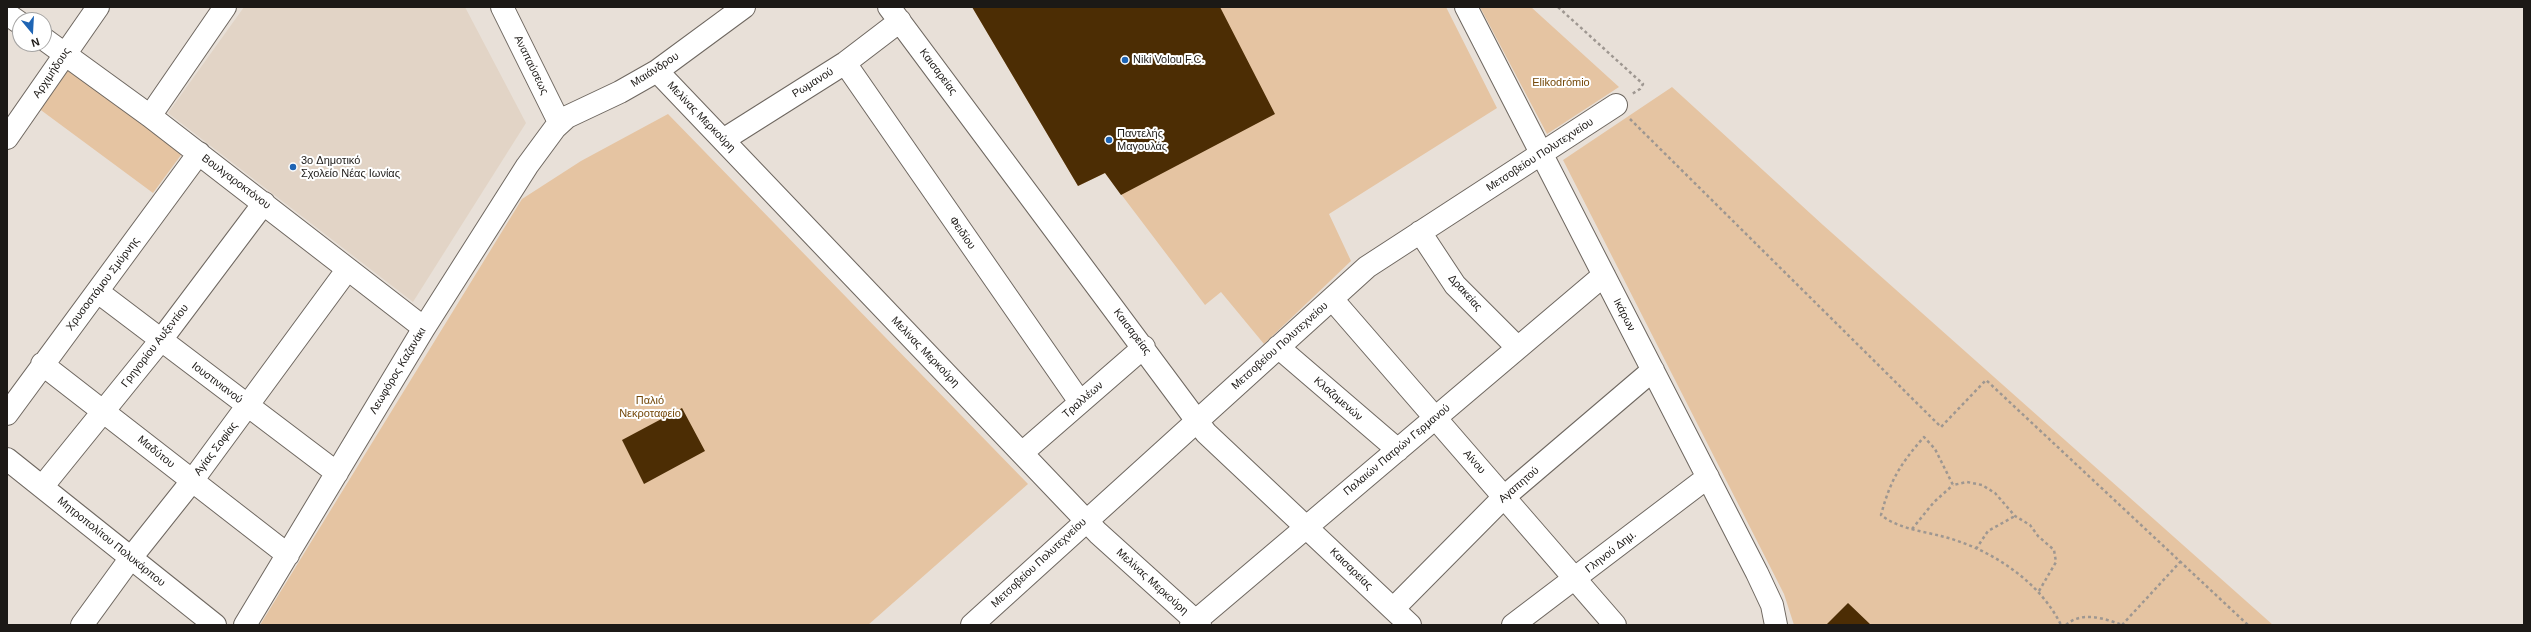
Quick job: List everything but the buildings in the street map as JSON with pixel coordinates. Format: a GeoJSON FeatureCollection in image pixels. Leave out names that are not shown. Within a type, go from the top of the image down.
{"type":"FeatureCollection","features":[{"type":"Feature","properties":{"kind":"street","name":"Αρχιμήδους"},"geometry":{"type":"LineString","coordinates":[[7,138],[98,7]]}},
{"type":"Feature","properties":{"kind":"street"},"geometry":{"type":"LineString","coordinates":[[150,116],[225,7]]}},
{"type":"Feature","properties":{"kind":"street","name":"Αναπαύσεως"},"geometry":{"type":"LineString","coordinates":[[502,7],[559,122]]}},
{"type":"Feature","properties":{"kind":"street","name":"Μαιάνδρου"},"geometry":{"type":"LineString","coordinates":[[559,122],[580,110],[620,92],[657,71],[744,7]]}},
{"type":"Feature","properties":{"kind":"street","name":"Ικάρων"},"geometry":{"type":"LineString","coordinates":[[1466,7],[1771,601],[1776,625]]}},
{"type":"Feature","properties":{"kind":"street","name":"Ρωμανού"},"geometry":{"type":"LineString","coordinates":[[723,140],[845,63],[895,14]]}},
{"type":"Feature","properties":{"kind":"street","name":"Καισαρείας"},"geometry":{"type":"LineString","coordinates":[[895,14],[1214,441],[1410,625]]}},
{"type":"Feature","properties":{"kind":"street","name":"Βουλγαροκτόνου"},"geometry":{"type":"LineString","coordinates":[[52,45],[199,153],[347,270],[424,328]]}},
{"type":"Feature","properties":{"kind":"street","name":"Φειδίου"},"geometry":{"type":"LineString","coordinates":[[845,63],[1080,402]]}},
{"type":"Feature","properties":{"kind":"street","name":"Μελίνας Μερκούρη"},"geometry":{"type":"LineString","coordinates":[[657,71],[1086,521],[1195,624]]}},
{"type":"Feature","properties":{"kind":"street","name":"Μετσοβείου Πολυτεχνείου"},"geometry":{"type":"LineString","coordinates":[[972,625],[1367,267],[1616,105]]}},
{"type":"Feature","properties":{"kind":"street","name":"Λεωφόρος Καζανάκι"},"geometry":{"type":"LineString","coordinates":[[244,625],[288,555],[424,328],[527,166],[559,122]]}},
{"type":"Feature","properties":{"kind":"street","name":"Χρυσοστόμου Σμύρνης"},"geometry":{"type":"LineString","coordinates":[[7,414],[42,364],[98,292],[199,153]]}},
{"type":"Feature","properties":{"kind":"street","name":"Γρηγορίου Αυξεντίου"},"geometry":{"type":"LineString","coordinates":[[42,487],[161,340],[264,203]]}},
{"type":"Feature","properties":{"kind":"street","name":"Δρακείας"},"geometry":{"type":"LineString","coordinates":[[1420,232],[1455,285],[1518,348]]}},
{"type":"Feature","properties":{"kind":"street","name":"Αγίας Σοφίας"},"geometry":{"type":"LineString","coordinates":[[82,625],[130,559],[192,481],[248,406],[347,270]]}},
{"type":"Feature","properties":{"kind":"street","name":"Παλαιών Πατρών Γερμανού"},"geometry":{"type":"LineString","coordinates":[[1195,624],[1435,417],[1604,275]]}},
{"type":"Feature","properties":{"kind":"street","name":"Ιουστινιανού"},"geometry":{"type":"LineString","coordinates":[[98,292],[337,473]]}},
{"type":"Feature","properties":{"kind":"street","name":"Αίνου"},"geometry":{"type":"LineString","coordinates":[[1332,299],[1616,625]]}},
{"type":"Feature","properties":{"kind":"street","name":"Τραλλέων"},"geometry":{"type":"LineString","coordinates":[[1022,453],[1144,347]]}},
{"type":"Feature","properties":{"kind":"street","name":"Κλαζομενών"},"geometry":{"type":"LineString","coordinates":[[1278,347],[1398,450]]}},
{"type":"Feature","properties":{"kind":"street","name":"Μαδύτου"},"geometry":{"type":"LineString","coordinates":[[42,364],[288,555]]}},
{"type":"Feature","properties":{"kind":"street","name":"Αγαπητού"},"geometry":{"type":"LineString","coordinates":[[1393,609],[1504,497],[1653,370]]}},
{"type":"Feature","properties":{"kind":"street","name":"Μητροπολίτου Πολυκάρπου"},"geometry":{"type":"LineString","coordinates":[[7,459],[130,559],[215,625]]}},
{"type":"Feature","properties":{"kind":"street","name":"Γληνού Δημ."},"geometry":{"type":"LineString","coordinates":[[1513,625],[1708,477]]}},
{"type":"Feature","properties":{"kind":"path"},"geometry":{"type":"LineString","coordinates":[[1558,7],[1643,84]]}},
{"type":"Feature","properties":{"kind":"path"},"geometry":{"type":"LineString","coordinates":[[1616,105],[1942,428],[1986,380],[2248,625]]}},
{"type":"Feature","properties":{"kind":"path"},"geometry":{"type":"LineString","coordinates":[[1953,485],[1935,449],[1924,437],[1905,458],[1888,487],[1881,516],[1912,529],[1943,536],[1976,549],[2002,562],[2039,591],[2061,625]]}},
{"type":"Feature","properties":{"kind":"path"},"geometry":{"type":"LineString","coordinates":[[1912,529],[1934,502],[1953,485],[1967,482],[1982,485],[1995,493],[2016,516],[2030,525],[2038,536],[2054,550],[2056,562],[2039,591]]}},
{"type":"Feature","properties":{"kind":"path"},"geometry":{"type":"LineString","coordinates":[[1976,549],[1988,531],[2016,516]]}},
{"type":"Feature","properties":{"kind":"path"},"geometry":{"type":"LineString","coordinates":[[2066,625],[2079,618],[2089,617],[2122,625],[2181,561]]}},
{"type":"Feature","properties":{"kind":"shaded area"},"geometry":{"type":"Polygon","coordinates":[[[244,7],[465,7],[526,123],[413,302],[168,113],[244,7]]]}},
{"type":"Feature","properties":{"kind":"green space"},"geometry":{"type":"Polygon","coordinates":[[[972,7],[1446,7],[1497,108],[1329,214],[1351,261],[1264,344],[1221,292],[1205,305],[1105,173],[1078,186],[972,7]]]}},
{"type":"Feature","properties":{"kind":"green space","name":"Elikodrómio"},"geometry":{"type":"Polygon","coordinates":[[[1480,7],[1531,7],[1619,87],[1547,134],[1480,7]]]}},
{"type":"Feature","properties":{"kind":"green space"},"geometry":{"type":"Polygon","coordinates":[[[66,63],[184,151],[153,193],[34,105],[66,63]]]}},
{"type":"Feature","properties":{"kind":"green space"},"geometry":{"type":"Polygon","coordinates":[[[1672,87],[1823,225],[2273,625],[1794,625],[1784,594],[1563,160],[1672,87]]]}},
{"type":"Feature","properties":{"kind":"green space","name":"Παλιό Νεκροταφείο"},"geometry":{"type":"Polygon","coordinates":[[[668,114],[1028,484],[868,625],[260,625],[522,199],[581,161],[668,114]]]}},
{"type":"Feature","properties":{"kind":"place","name":"Niki Volou F.C."},"geometry":{"type":"Point","coordinates":[1125,60]}},
{"type":"Feature","properties":{"kind":"place","name":"Παντελής Μαγουλάς"},"geometry":{"type":"Point","coordinates":[1109,140]}},
{"type":"Feature","properties":{"kind":"place","name":"3ο Δημοτικό Σχολείο Νέας Ιωνίας"},"geometry":{"type":"Point","coordinates":[293,167]}}]}
